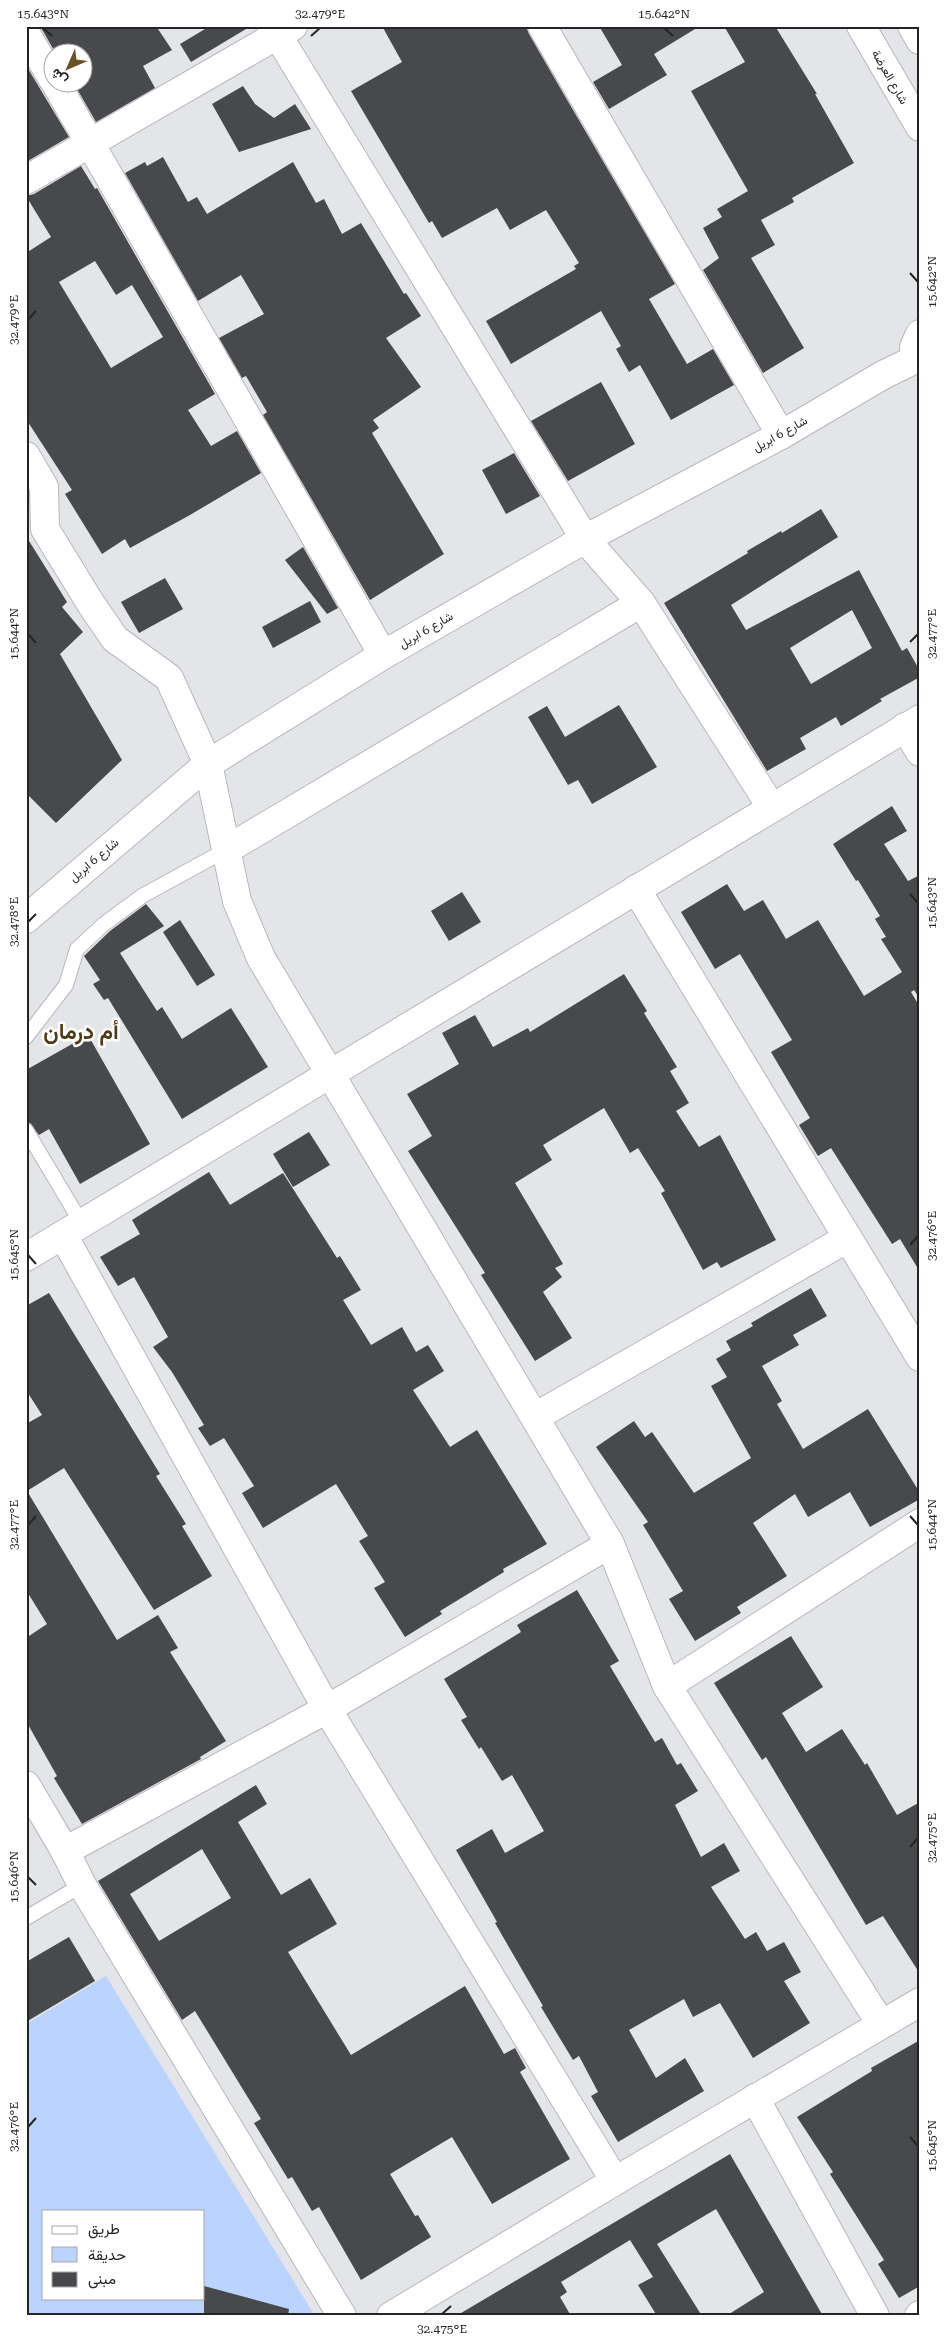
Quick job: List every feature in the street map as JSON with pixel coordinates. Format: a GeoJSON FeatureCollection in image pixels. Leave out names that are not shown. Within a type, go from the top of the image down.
{"type":"FeatureCollection","features":[{"type":"Feature","properties":{"kind":"street"},"geometry":{"type":"LineString","coordinates":[[542,26],[781,435]]}},
{"type":"Feature","properties":{"kind":"street","name":"شارع العرضة"},"geometry":{"type":"LineString","coordinates":[[861,26],[920,127]]}},
{"type":"Feature","properties":{"kind":"street"},"geometry":{"type":"LineString","coordinates":[[912,26],[920,40]]}},
{"type":"Feature","properties":{"kind":"street"},"geometry":{"type":"LineString","coordinates":[[26,180],[281,29],[584,539],[641,603],[772,808]]}},
{"type":"Feature","properties":{"kind":"street"},"geometry":{"type":"LineString","coordinates":[[26,34],[42,61]]}},
{"type":"Feature","properties":{"kind":"street"},"geometry":{"type":"LineString","coordinates":[[61,92],[383,655]]}},
{"type":"Feature","properties":{"kind":"street","name":"شارع 6 ابريل"},"geometry":{"type":"LineString","coordinates":[[26,919],[208,764],[383,655],[584,539],[781,435],[882,375],[918,345]]}},
{"type":"Feature","properties":{"kind":"street"},"geometry":{"type":"LineString","coordinates":[[26,456],[45,529],[115,639],[169,678],[208,764],[237,901],[261,958],[610,1544],[667,1686],[881,2024]]}},
{"type":"Feature","properties":{"kind":"street"},"geometry":{"type":"LineString","coordinates":[[226,850],[641,603]]}},
{"type":"Feature","properties":{"kind":"street"},"geometry":{"type":"LineString","coordinates":[[26,1257],[913,723],[920,752]]}},
{"type":"Feature","properties":{"kind":"street"},"geometry":{"type":"LineString","coordinates":[[636,890],[920,1356]]}},
{"type":"Feature","properties":{"kind":"street"},"geometry":{"type":"LineString","coordinates":[[72,1229],[327,1709],[615,2181]]}},
{"type":"Feature","properties":{"kind":"street"},"geometry":{"type":"LineString","coordinates":[[535,1417],[848,1238]]}},
{"type":"Feature","properties":{"kind":"street"},"geometry":{"type":"LineString","coordinates":[[667,1686],[920,1523]]}},
{"type":"Feature","properties":{"kind":"street"},"geometry":{"type":"LineString","coordinates":[[65,1851],[327,1709],[610,1544]]}},
{"type":"Feature","properties":{"kind":"street"},"geometry":{"type":"LineString","coordinates":[[26,1785],[65,1851],[82,1885],[342,2316]]}},
{"type":"Feature","properties":{"kind":"street"},"geometry":{"type":"LineString","coordinates":[[391,2316],[615,2181],[920,2002]]}},
{"type":"Feature","properties":{"kind":"street"},"geometry":{"type":"LineString","coordinates":[[755,2098],[875,2316]]}},
{"type":"Feature","properties":{"kind":"lane"},"geometry":{"type":"LineString","coordinates":[[26,1037],[66,985],[76,949],[104,924],[142,896],[226,850]]}},
{"type":"Feature","properties":{"kind":"lane"},"geometry":{"type":"LineString","coordinates":[[26,1130],[72,1229]]}},
{"type":"Feature","properties":{"kind":"lane"},"geometry":{"type":"LineString","coordinates":[[26,1918],[82,1885]]}},
{"type":"Feature","properties":{"kind":"green space"},"geometry":{"type":"Polygon","coordinates":[[[106,1976],[315,2316],[26,2316],[26,2024],[106,1976]]]}},
{"type":"Feature","properties":{"kind":"building"},"geometry":{"type":"Polygon","coordinates":[[[40,26],[156,26],[172,50],[143,66],[155,88],[96,122],[79,92],[92,92],[92,42],[49,42],[40,26]]]}},
{"type":"Feature","properties":{"kind":"building"},"geometry":{"type":"Polygon","coordinates":[[[210,26],[251,26],[191,62],[180,44],[210,26]]]}},
{"type":"Feature","properties":{"kind":"building"},"geometry":{"type":"Polygon","coordinates":[[[382,26],[526,26],[675,284],[649,299],[687,364],[713,349],[734,385],[671,420],[640,365],[629,372],[616,349],[621,346],[601,311],[511,364],[486,321],[576,269],[574,266],[579,263],[546,210],[510,230],[497,208],[442,238],[432,221],[429,223],[351,91],[402,62],[382,26]]]}},
{"type":"Feature","properties":{"kind":"building"},"geometry":{"type":"Polygon","coordinates":[[[599,26],[700,26],[654,54],[667,75],[609,109],[593,82],[622,65],[599,26]]]}},
{"type":"Feature","properties":{"kind":"building"},"geometry":{"type":"Polygon","coordinates":[[[724,26],[775,26],[817,94],[815,94],[854,163],[792,198],[794,202],[761,220],[775,245],[751,258],[804,348],[763,373],[703,270],[719,258],[703,228],[722,217],[717,209],[748,191],[691,91],[745,62],[724,26]]]}},
{"type":"Feature","properties":{"kind":"building"},"geometry":{"type":"Polygon","coordinates":[[[26,68],[69,137],[26,162],[26,68]]]}},
{"type":"Feature","properties":{"kind":"building"},"geometry":{"type":"Polygon","coordinates":[[[243,86],[255,104],[274,118],[295,104],[311,129],[239,152],[212,104],[243,86]]]}},
{"type":"Feature","properties":{"kind":"building"},"geometry":{"type":"Polygon","coordinates":[[[163,157],[188,202],[197,197],[207,214],[293,162],[316,203],[324,199],[342,234],[361,223],[404,294],[406,293],[421,316],[386,338],[421,387],[373,420],[379,428],[372,433],[444,554],[370,600],[263,415],[267,412],[246,376],[242,378],[219,338],[264,314],[241,275],[198,301],[125,173],[145,162],[147,166],[163,157]]]}},
{"type":"Feature","properties":{"kind":"building"},"geometry":{"type":"Polygon","coordinates":[[[81,166],[95,189],[97,188],[215,394],[188,410],[211,446],[237,431],[261,473],[130,548],[125,539],[102,554],[65,494],[72,490],[26,419],[26,253],[51,237],[26,196],[34,194],[81,166]],[[95,261],[59,282],[111,368],[163,337],[132,285],[116,295],[95,261]]]}},
{"type":"Feature","properties":{"kind":"building"},"geometry":{"type":"Polygon","coordinates":[[[601,382],[635,444],[568,481],[531,421],[601,382]]]}},
{"type":"Feature","properties":{"kind":"building"},"geometry":{"type":"Polygon","coordinates":[[[514,453],[540,496],[506,514],[482,470],[514,453]]]}},
{"type":"Feature","properties":{"kind":"building"},"geometry":{"type":"Polygon","coordinates":[[[821,509],[838,537],[731,605],[746,630],[859,570],[902,651],[907,648],[920,671],[920,677],[880,699],[882,701],[841,726],[836,717],[800,738],[806,749],[767,771],[664,603],[748,553],[747,551],[781,531],[782,533],[821,509]],[[852,610],[790,648],[811,684],[872,648],[852,610]]]}},
{"type":"Feature","properties":{"kind":"building"},"geometry":{"type":"Polygon","coordinates":[[[26,536],[67,602],[62,607],[83,632],[60,654],[122,760],[56,823],[26,793],[26,536]]]}},
{"type":"Feature","properties":{"kind":"building"},"geometry":{"type":"Polygon","coordinates":[[[303,547],[338,608],[327,614],[285,560],[303,547]]]}},
{"type":"Feature","properties":{"kind":"building"},"geometry":{"type":"Polygon","coordinates":[[[165,578],[183,609],[139,633],[121,602],[165,578]]]}},
{"type":"Feature","properties":{"kind":"building"},"geometry":{"type":"Polygon","coordinates":[[[310,601],[321,622],[273,648],[262,627],[310,601]]]}},
{"type":"Feature","properties":{"kind":"building"},"geometry":{"type":"Polygon","coordinates":[[[619,705],[657,767],[592,804],[578,780],[568,785],[528,717],[547,706],[565,737],[619,705]]]}},
{"type":"Feature","properties":{"kind":"building"},"geometry":{"type":"Polygon","coordinates":[[[892,806],[907,831],[884,844],[908,881],[920,875],[920,999],[914,990],[911,992],[920,1007],[920,1272],[900,1239],[892,1244],[831,1148],[818,1156],[799,1125],[810,1118],[771,1052],[792,1040],[740,954],[715,969],[681,912],[727,884],[744,911],[763,900],[786,939],[818,920],[864,996],[902,972],[881,939],[886,937],[875,919],[880,916],[833,844],[892,806]]]}},
{"type":"Feature","properties":{"kind":"building"},"geometry":{"type":"Polygon","coordinates":[[[462,892],[481,922],[449,941],[431,911],[462,892]]]}},
{"type":"Feature","properties":{"kind":"building"},"geometry":{"type":"Polygon","coordinates":[[[146,904],[164,926],[120,953],[157,1011],[162,1007],[182,1039],[231,1008],[268,1067],[182,1119],[108,998],[104,1000],[93,984],[100,980],[84,956],[110,931],[146,904]]]}},
{"type":"Feature","properties":{"kind":"building"},"geometry":{"type":"Polygon","coordinates":[[[180,920],[215,975],[197,986],[163,932],[180,920]]]}},
{"type":"Feature","properties":{"kind":"building"},"geometry":{"type":"Polygon","coordinates":[[[624,974],[647,1011],[644,1013],[677,1067],[670,1071],[689,1103],[676,1111],[699,1147],[720,1135],[776,1240],[721,1268],[717,1262],[703,1270],[661,1193],[665,1191],[638,1148],[630,1153],[604,1108],[543,1145],[552,1160],[515,1183],[563,1264],[555,1268],[562,1277],[543,1292],[572,1338],[535,1361],[481,1275],[485,1273],[408,1151],[432,1136],[407,1094],[459,1064],[442,1033],[475,1015],[493,1047],[528,1028],[530,1032],[624,974]]]}},
{"type":"Feature","properties":{"kind":"building"},"geometry":{"type":"Polygon","coordinates":[[[88,1035],[150,1144],[80,1184],[49,1129],[39,1135],[26,1119],[26,1070],[88,1035]]]}},
{"type":"Feature","properties":{"kind":"building"},"geometry":{"type":"Polygon","coordinates":[[[309,1132],[330,1165],[293,1187],[273,1154],[309,1132]]]}},
{"type":"Feature","properties":{"kind":"building"},"geometry":{"type":"Polygon","coordinates":[[[209,1172],[230,1205],[283,1173],[337,1258],[340,1256],[361,1290],[343,1300],[371,1345],[402,1327],[416,1352],[428,1345],[444,1371],[413,1390],[450,1447],[477,1430],[547,1544],[503,1569],[504,1572],[440,1611],[442,1614],[405,1637],[374,1588],[385,1582],[359,1541],[368,1536],[336,1484],[263,1528],[242,1493],[254,1486],[224,1438],[210,1446],[198,1428],[204,1425],[172,1372],[153,1347],[168,1337],[134,1277],[118,1286],[100,1257],[140,1234],[132,1220],[209,1172]]]}},
{"type":"Feature","properties":{"kind":"building"},"geometry":{"type":"Polygon","coordinates":[[[811,1288],[827,1316],[793,1335],[799,1345],[762,1366],[782,1401],[777,1404],[803,1449],[868,1409],[920,1493],[920,1499],[870,1527],[850,1492],[808,1517],[795,1494],[753,1523],[787,1576],[737,1607],[741,1613],[695,1641],[669,1599],[683,1591],[643,1525],[648,1522],[596,1447],[634,1421],[645,1437],[652,1432],[694,1493],[751,1458],[711,1386],[727,1377],[716,1359],[731,1350],[726,1341],[753,1326],[751,1323],[811,1288]]]}},
{"type":"Feature","properties":{"kind":"building"},"geometry":{"type":"Polygon","coordinates":[[[49,1293],[160,1474],[156,1476],[186,1524],[182,1526],[212,1576],[154,1610],[64,1468],[27,1491],[117,1640],[158,1615],[178,1648],[170,1652],[226,1741],[200,1757],[201,1759],[82,1824],[54,1778],[57,1776],[26,1721],[26,1638],[47,1624],[26,1590],[26,1424],[42,1415],[26,1390],[26,1306],[49,1293]]]}},
{"type":"Feature","properties":{"kind":"building"},"geometry":{"type":"Polygon","coordinates":[[[577,1590],[619,1661],[610,1666],[655,1742],[662,1738],[677,1765],[681,1763],[698,1791],[675,1805],[701,1857],[724,1843],[740,1871],[711,1887],[745,1939],[756,1932],[767,1951],[784,1942],[801,1972],[784,1981],[810,2023],[753,2058],[720,2003],[693,2017],[684,1999],[629,2030],[656,2078],[685,2058],[704,2091],[618,2142],[591,2096],[598,2092],[579,2056],[573,2060],[541,2007],[543,2006],[456,1850],[492,1829],[505,1853],[544,1831],[512,1775],[502,1781],[481,1747],[479,1749],[461,1720],[467,1717],[444,1679],[521,1632],[517,1625],[577,1590]]]}},
{"type":"Feature","properties":{"kind":"building"},"geometry":{"type":"Polygon","coordinates":[[[791,1636],[823,1687],[782,1713],[806,1752],[842,1729],[865,1765],[867,1763],[897,1815],[920,1802],[920,1974],[883,1916],[866,1925],[766,1757],[762,1760],[714,1683],[791,1636]]]}},
{"type":"Feature","properties":{"kind":"building"},"geometry":{"type":"Polygon","coordinates":[[[256,1785],[267,1804],[238,1822],[281,1895],[310,1878],[337,1924],[288,1952],[351,2055],[465,1986],[504,2054],[515,2048],[526,2068],[520,2072],[570,2159],[492,2204],[452,2137],[390,2174],[415,2216],[418,2215],[431,2237],[361,2280],[319,2207],[312,2211],[292,2177],[288,2179],[254,2123],[261,2119],[195,2011],[182,2020],[98,1881],[256,1785]],[[202,1849],[130,1894],[159,1941],[231,1898],[202,1849]]]}},
{"type":"Feature","properties":{"kind":"building"},"geometry":{"type":"Polygon","coordinates":[[[69,1937],[95,1981],[26,2022],[26,1962],[69,1937]]]}},
{"type":"Feature","properties":{"kind":"building"},"geometry":{"type":"Polygon","coordinates":[[[920,2040],[920,2286],[899,2298],[878,2264],[884,2260],[830,2174],[833,2172],[797,2117],[872,2071],[871,2068],[920,2040]]]}},
{"type":"Feature","properties":{"kind":"building"},"geometry":{"type":"Polygon","coordinates":[[[730,2154],[823,2316],[726,2316],[764,2292],[716,2209],[657,2244],[702,2316],[657,2316],[638,2285],[653,2277],[630,2240],[561,2282],[567,2292],[560,2297],[571,2316],[456,2316],[730,2154]]]}},
{"type":"Feature","properties":{"kind":"building"},"geometry":{"type":"Polygon","coordinates":[[[205,2286],[289,2309],[288,2316],[204,2316],[205,2286]]]}},
{"type":"Feature","properties":{"kind":"district","name":"أم درمان"},"geometry":{"type":"Point","coordinates":[81,1031]}}]}
